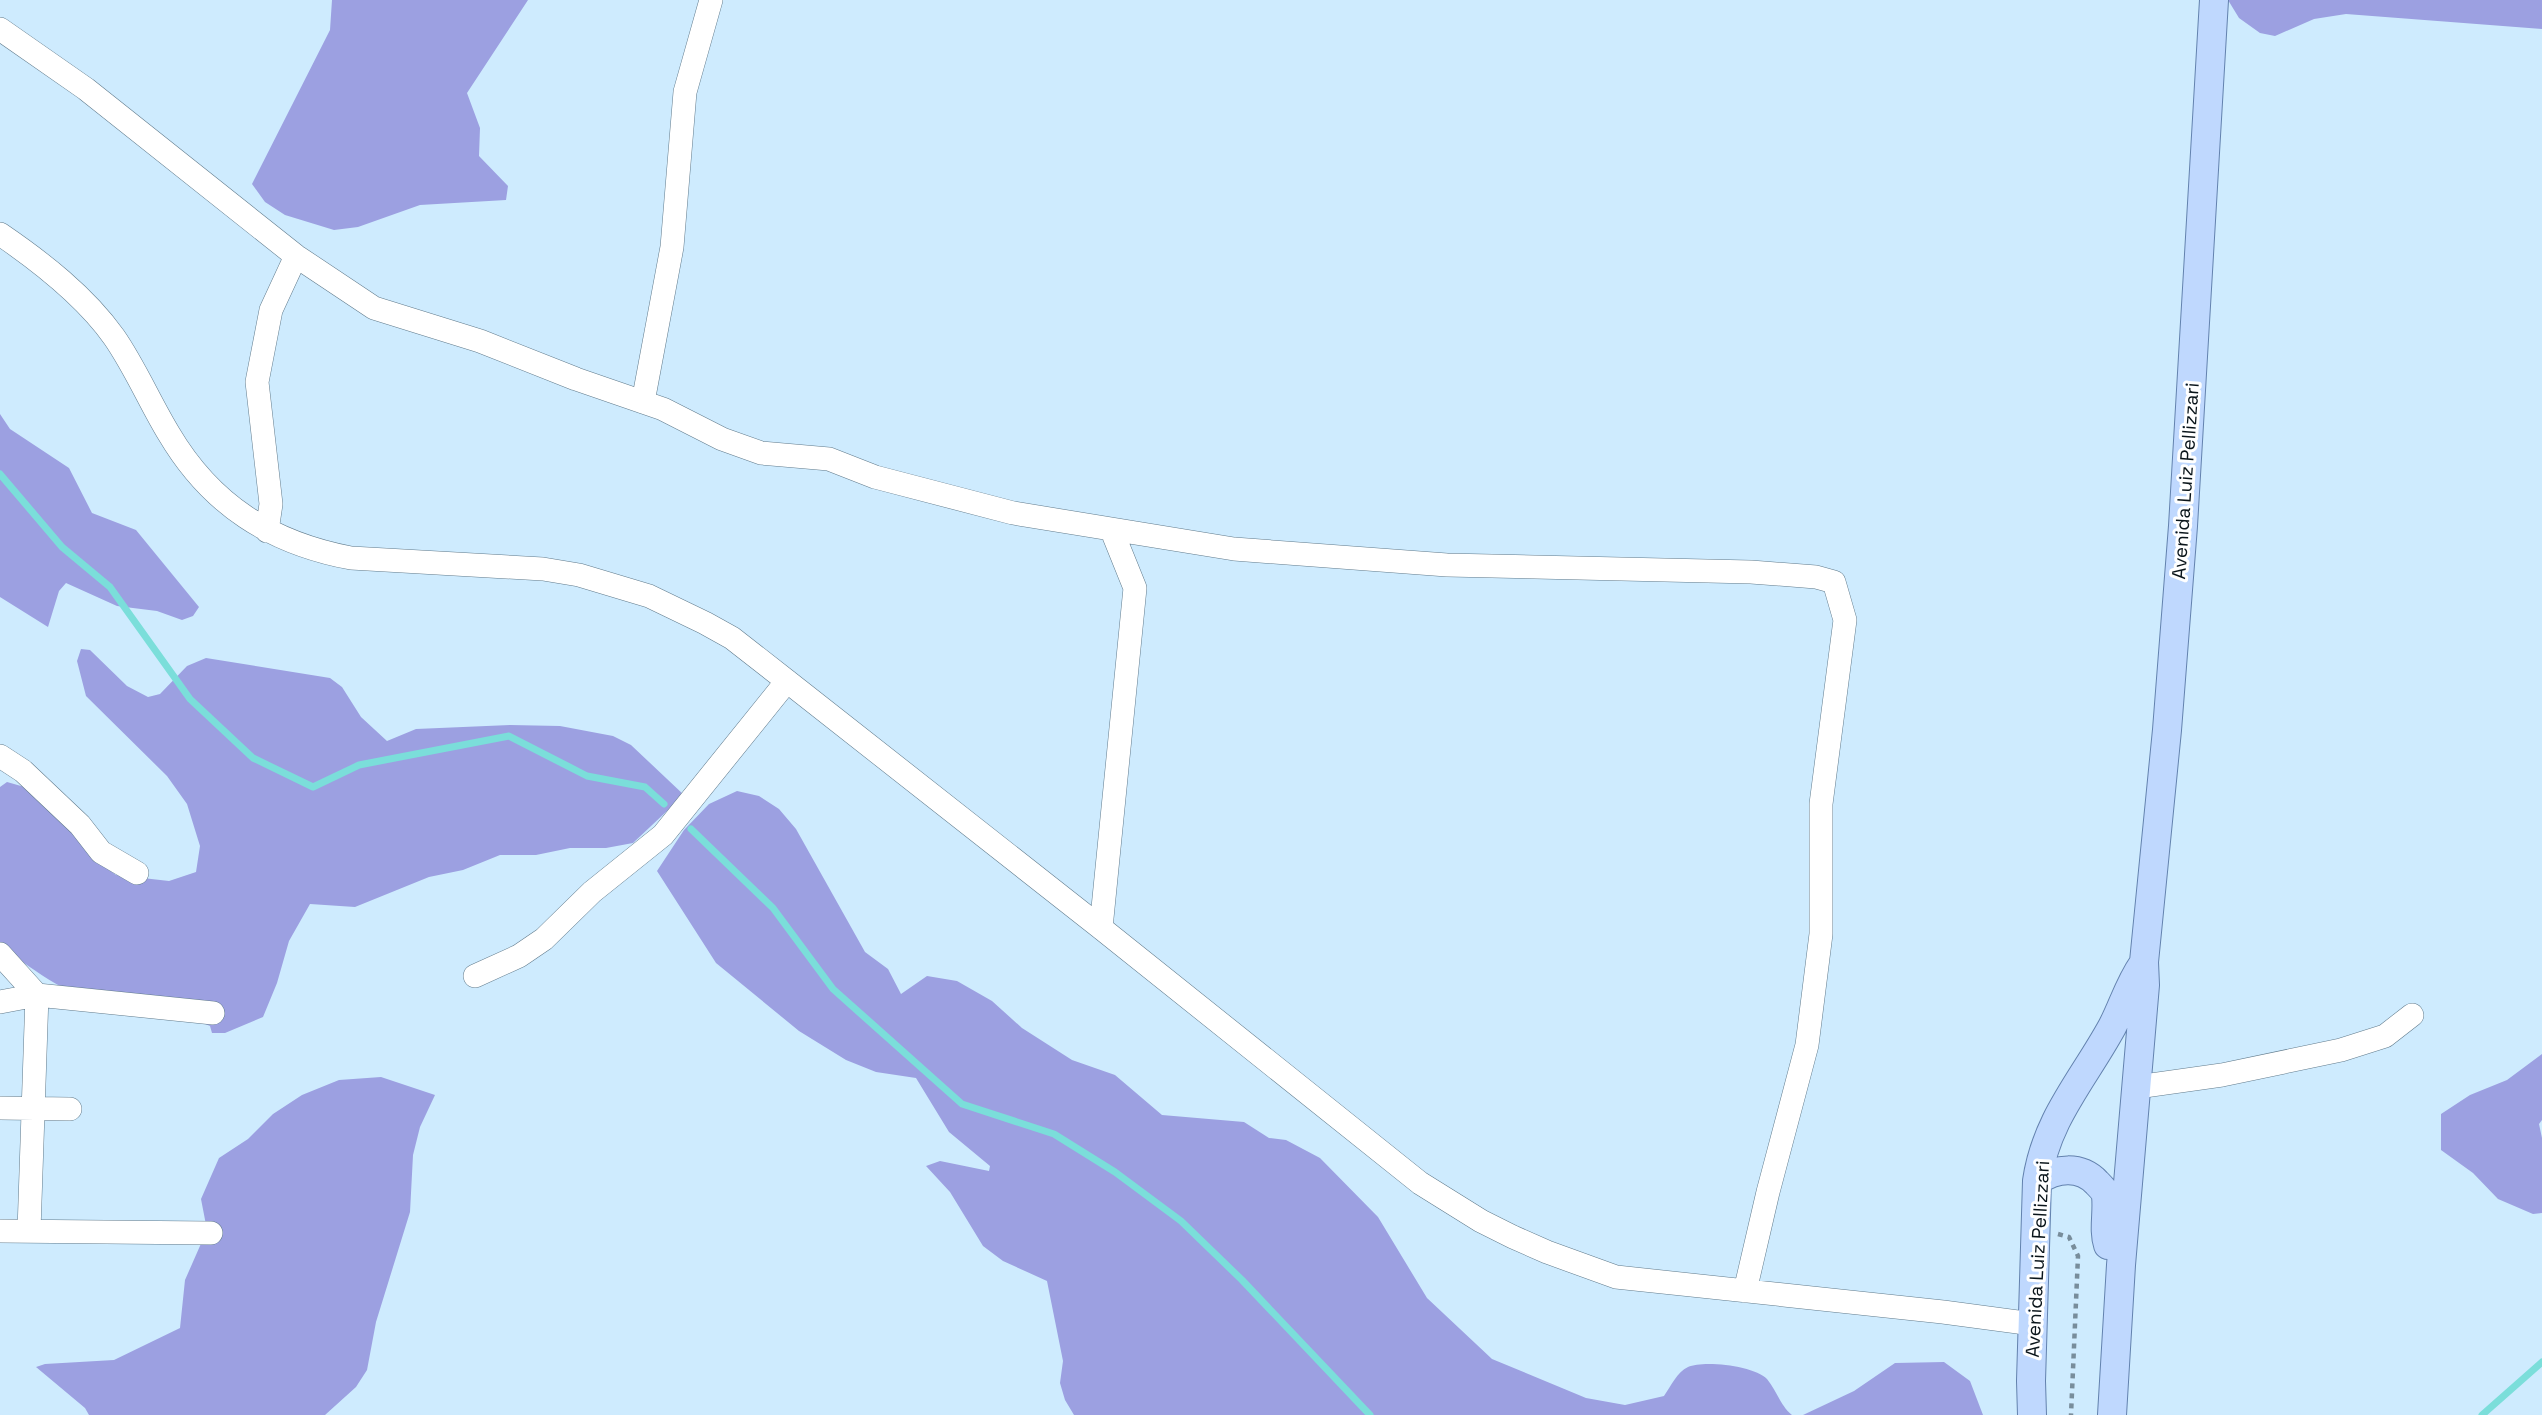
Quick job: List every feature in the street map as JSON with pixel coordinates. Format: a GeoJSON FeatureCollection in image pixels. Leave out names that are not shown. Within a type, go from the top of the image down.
{"type":"FeatureCollection","features":[{"type":"Feature","properties":{"kind":"main road","name":"Avenida Luiz Pellizzari"},"geometry":{"type":"LineString","coordinates":[[2112,1415],[2121,1265],[2145,985],[2144,962],[2166,744],[2183,526],[2214,0]]}},
{"type":"Feature","properties":{"kind":"main road","name":"Avenida Luiz Pellizzari"},"geometry":{"type":"LineString","coordinates":[[2032,1415],[2037,1181],[2040,1162],[2050,1130],[2113,1025],[2131,981],[2144,962]]}},
{"type":"Feature","properties":{"kind":"main road"},"geometry":{"type":"LineString","coordinates":[[2037,1181],[2055,1171],[2066,1170],[2085,1174],[2100,1185],[2106,1193],[2106,1243],[2121,1265]]}},
{"type":"Feature","properties":{"kind":"street"},"geometry":{"type":"LineString","coordinates":[[643,402],[672,247],[685,92],[711,0]]}},
{"type":"Feature","properties":{"kind":"street"},"geometry":{"type":"LineString","coordinates":[[0,29],[86,89],[296,256],[374,308],[480,341],[576,379],[663,409],[722,439],[761,453],[829,459],[875,477],[1013,513],[1234,549],[1433,564],[1751,572],[1834,582],[1845,620],[1821,804],[1821,934],[1807,1045],[1745,1292]]}},
{"type":"Feature","properties":{"kind":"street"},"geometry":{"type":"LineString","coordinates":[[0,234],[41,264],[92,312],[114,337],[169,434],[201,479],[242,515],[267,531],[322,552],[351,558],[543,569],[614,584],[649,596],[733,638],[1420,1183],[1481,1220],[1547,1252],[1616,1278],[2033,1324]]}},
{"type":"Feature","properties":{"kind":"street"},"geometry":{"type":"LineString","coordinates":[[267,531],[271,504],[257,382],[271,310],[296,256]]}},
{"type":"Feature","properties":{"kind":"street"},"geometry":{"type":"LineString","coordinates":[[1101,928],[1135,588],[1112,531]]}},
{"type":"Feature","properties":{"kind":"street"},"geometry":{"type":"LineString","coordinates":[[475,976],[519,956],[544,939],[592,892],[663,835],[787,681]]}},
{"type":"Feature","properties":{"kind":"street"},"geometry":{"type":"LineString","coordinates":[[0,756],[23,771],[80,825],[101,852],[137,873]]}},
{"type":"Feature","properties":{"kind":"street"},"geometry":{"type":"LineString","coordinates":[[0,954],[37,995],[29,1231]]}},
{"type":"Feature","properties":{"kind":"street"},"geometry":{"type":"LineString","coordinates":[[0,1002],[37,995],[213,1013]]}},
{"type":"Feature","properties":{"kind":"street"},"geometry":{"type":"LineString","coordinates":[[2137,1087],[2222,1075],[2340,1050],[2385,1037],[2412,1015]]}},
{"type":"Feature","properties":{"kind":"street"},"geometry":{"type":"LineString","coordinates":[[0,1108],[70,1110]]}},
{"type":"Feature","properties":{"kind":"street"},"geometry":{"type":"LineString","coordinates":[[0,1231],[211,1233]]}},
{"type":"Feature","properties":{"kind":"path"},"geometry":{"type":"LineString","coordinates":[[2036,1233],[2068,1237],[2078,1256],[2071,1415]]}},
{"type":"Feature","properties":{"kind":"shaded area"},"geometry":{"type":"Polygon","coordinates":[[[332,0],[528,0],[467,93],[480,128],[479,156],[508,186],[506,200],[420,205],[358,227],[334,230],[285,215],[265,202],[252,184],[330,30],[332,0]]]}},
{"type":"Feature","properties":{"kind":"shaded area"},"geometry":{"type":"Polygon","coordinates":[[[2228,0],[2542,0],[2542,29],[2346,14],[2314,19],[2275,36],[2260,33],[2239,18],[2228,0]]]}},
{"type":"Feature","properties":{"kind":"shaded area"},"geometry":{"type":"Polygon","coordinates":[[[0,414],[10,429],[69,468],[92,513],[136,530],[199,607],[193,616],[182,620],[157,611],[117,606],[66,583],[59,591],[48,627],[0,597],[0,414]]]}},
{"type":"Feature","properties":{"kind":"shaded area"},"geometry":{"type":"Polygon","coordinates":[[[81,649],[90,650],[127,686],[148,697],[160,694],[187,666],[206,658],[330,678],[342,687],[361,717],[387,741],[416,729],[510,725],[560,726],[613,736],[631,745],[684,795],[633,843],[606,848],[570,848],[536,855],[500,855],[463,870],[429,877],[355,907],[310,904],[289,941],[277,983],[263,1017],[225,1033],[212,1033],[210,1026],[197,1021],[118,1009],[92,1001],[35,971],[0,942],[0,787],[7,782],[35,790],[95,859],[116,875],[169,881],[196,872],[200,846],[187,804],[167,776],[86,696],[77,661],[81,649]]]}},
{"type":"Feature","properties":{"kind":"shaded area"},"geometry":{"type":"Polygon","coordinates":[[[737,791],[759,796],[779,809],[796,829],[865,952],[888,969],[901,994],[927,976],[957,981],[992,1001],[1022,1028],[1072,1060],[1115,1075],[1162,1115],[1244,1122],[1269,1138],[1286,1140],[1320,1158],[1378,1217],[1427,1298],[1492,1359],[1586,1398],[1625,1405],[1664,1396],[1677,1376],[1688,1367],[1705,1364],[1741,1368],[1761,1374],[1767,1379],[1792,1415],[1074,1415],[1065,1400],[1060,1383],[1063,1361],[1047,1281],[1003,1261],[983,1246],[950,1192],[926,1166],[940,1161],[989,1171],[990,1166],[949,1132],[916,1078],[876,1072],[846,1060],[799,1031],[716,963],[657,871],[684,830],[709,804],[737,791]]]}},
{"type":"Feature","properties":{"kind":"shaded area"},"geometry":{"type":"Polygon","coordinates":[[[2542,1054],[2542,1120],[2539,1124],[2542,1138],[2542,1213],[2533,1214],[2498,1199],[2473,1173],[2441,1150],[2441,1114],[2470,1095],[2507,1080],[2542,1054]]]}},
{"type":"Feature","properties":{"kind":"shaded area"},"geometry":{"type":"Polygon","coordinates":[[[381,1077],[435,1095],[420,1127],[413,1155],[410,1212],[376,1322],[367,1370],[356,1387],[325,1415],[89,1415],[85,1408],[36,1367],[45,1364],[114,1360],[180,1328],[185,1280],[207,1230],[201,1199],[219,1158],[248,1139],[273,1114],[302,1095],[339,1080],[381,1077]]]}},
{"type":"Feature","properties":{"kind":"shaded area"},"geometry":{"type":"Polygon","coordinates":[[[1944,1362],[1970,1381],[1983,1415],[1803,1415],[1854,1391],[1895,1363],[1944,1362]]]}},
{"type":"Feature","properties":{"kind":"waterway"},"geometry":{"type":"LineString","coordinates":[[0,474],[62,547],[110,587],[190,699],[253,758],[313,787],[359,765],[509,736],[587,776],[645,787],[664,804]]}},
{"type":"Feature","properties":{"kind":"waterway"},"geometry":{"type":"LineString","coordinates":[[691,829],[773,908],[833,989],[962,1104],[1054,1134],[1115,1172],[1181,1221],[1242,1280],[1370,1415]]}},
{"type":"Feature","properties":{"kind":"waterway"},"geometry":{"type":"LineString","coordinates":[[2482,1415],[2542,1362]]}}]}
